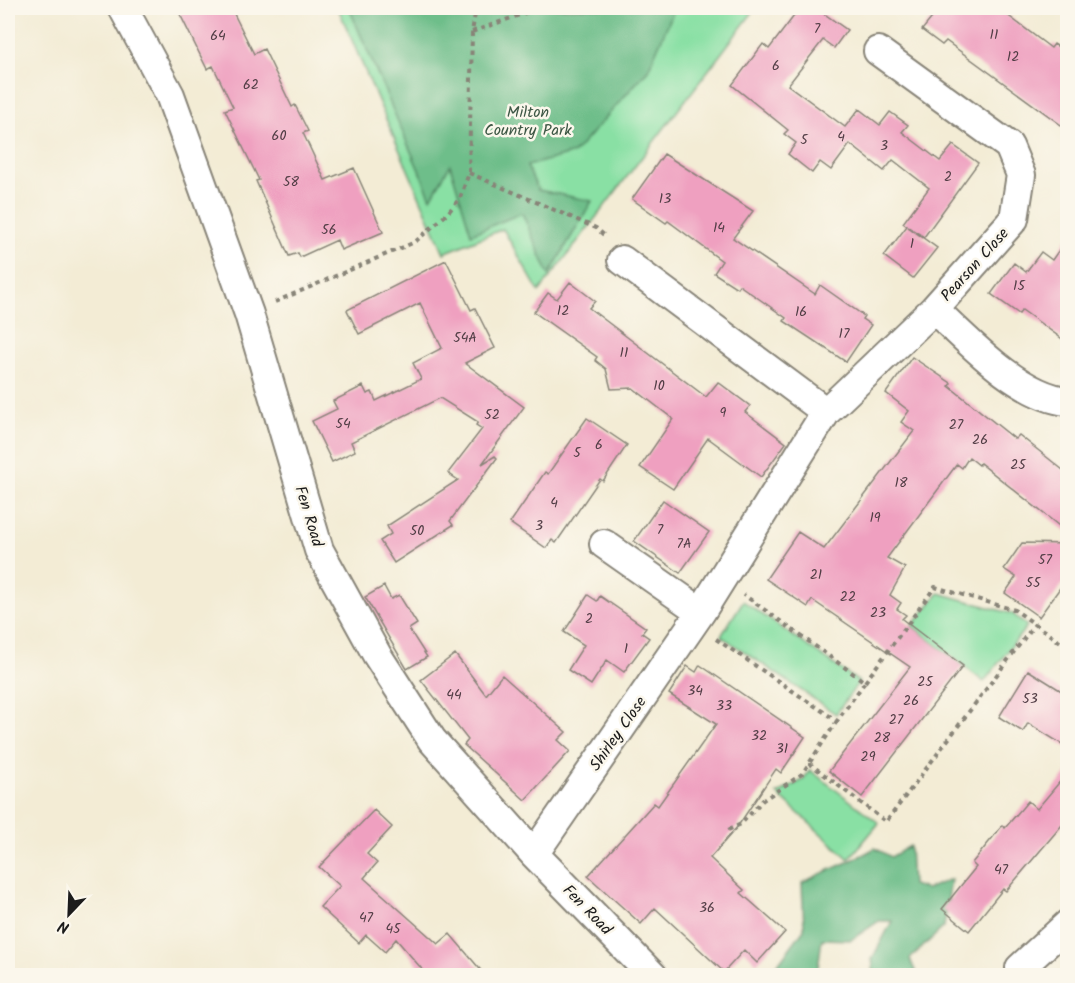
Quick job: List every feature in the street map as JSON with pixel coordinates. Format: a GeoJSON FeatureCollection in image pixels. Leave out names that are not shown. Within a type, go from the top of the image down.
{"type":"FeatureCollection","features":[{"type":"Feature","properties":{"kind":"street","name":"Fen Road"},"geometry":{"type":"LineString","coordinates":[[123,8],[170,95],[249,314],[319,550],[377,655],[432,740],[534,854],[653,975]]}},
{"type":"Feature","properties":{"kind":"street","name":"Pearson Close"},"geometry":{"type":"LineString","coordinates":[[878,51],[1009,146],[1020,175],[1014,219],[934,309],[997,368],[1051,400],[1068,401]]}},
{"type":"Feature","properties":{"kind":"street"},"geometry":{"type":"LineString","coordinates":[[622,260],[826,412]]}},
{"type":"Feature","properties":{"kind":"street","name":"Shirley Close"},"geometry":{"type":"LineString","coordinates":[[534,854],[697,617],[826,412],[934,309]]}},
{"type":"Feature","properties":{"kind":"street"},"geometry":{"type":"LineString","coordinates":[[604,544],[697,617]]}},
{"type":"Feature","properties":{"kind":"street"},"geometry":{"type":"LineString","coordinates":[[1020,968],[1068,924]]}},
{"type":"Feature","properties":{"kind":"path"},"geometry":{"type":"LineString","coordinates":[[249,314],[416,242],[447,214],[460,198],[469,172],[472,32],[476,8]]}},
{"type":"Feature","properties":{"kind":"path"},"geometry":{"type":"LineString","coordinates":[[472,32],[536,8]]}},
{"type":"Feature","properties":{"kind":"path"},"geometry":{"type":"LineString","coordinates":[[469,172],[596,228],[618,247],[622,260]]}},
{"type":"Feature","properties":{"kind":"path"},"geometry":{"type":"LineString","coordinates":[[722,579],[865,682]]}},
{"type":"Feature","properties":{"kind":"path"},"geometry":{"type":"LineString","coordinates":[[728,830],[741,824],[763,800],[802,774],[837,721],[935,587],[1015,610],[1068,648]]}},
{"type":"Feature","properties":{"kind":"path"},"geometry":{"type":"LineString","coordinates":[[697,617],[837,721]]}},
{"type":"Feature","properties":{"kind":"path"},"geometry":{"type":"LineString","coordinates":[[809,763],[886,822],[1035,624]]}},
{"type":"Feature","properties":{"kind":"green space","name":"Milton Country Park"},"geometry":{"type":"Polygon","coordinates":[[[338,8],[756,8],[539,292],[503,229],[444,253],[338,8]]]}},
{"type":"Feature","properties":{"kind":"green space","name":"Milton Country Park"},"geometry":{"type":"Polygon","coordinates":[[[349,8],[675,8],[648,70],[574,153],[527,166],[538,190],[592,201],[549,275],[522,213],[471,234],[450,165],[431,198],[349,8]]]}},
{"type":"Feature","properties":{"kind":"green space"},"geometry":{"type":"Polygon","coordinates":[[[939,593],[1013,614],[1027,626],[984,682],[912,626],[939,593]]]}},
{"type":"Feature","properties":{"kind":"green space"},"geometry":{"type":"Polygon","coordinates":[[[743,601],[859,682],[836,714],[721,636],[743,601]]]}},
{"type":"Feature","properties":{"kind":"green space"},"geometry":{"type":"Polygon","coordinates":[[[810,770],[879,823],[849,859],[777,794],[803,780],[810,770]]]}},
{"type":"Feature","properties":{"kind":"green space"},"geometry":{"type":"Polygon","coordinates":[[[910,846],[912,885],[927,889],[951,879],[944,927],[910,959],[917,975],[874,975],[872,959],[892,921],[879,921],[851,940],[822,939],[817,975],[769,976],[804,929],[802,883],[875,848],[891,857],[910,846]]]}},
{"type":"Feature","properties":{"kind":"building"},"geometry":{"type":"Polygon","coordinates":[[[177,8],[231,8],[254,54],[264,49],[292,107],[295,105],[308,131],[303,133],[325,180],[354,168],[383,232],[341,250],[337,240],[300,257],[298,253],[289,256],[256,181],[259,180],[225,110],[233,107],[213,66],[207,69],[177,8]]]}},
{"type":"Feature","properties":{"kind":"building"},"geometry":{"type":"Polygon","coordinates":[[[800,8],[816,8],[847,30],[834,48],[823,40],[788,85],[845,127],[859,109],[880,125],[890,112],[908,125],[902,132],[940,161],[953,145],[978,163],[924,237],[908,227],[937,248],[913,278],[884,256],[907,226],[903,223],[929,188],[893,160],[884,171],[850,144],[831,170],[820,162],[812,173],[788,154],[796,143],[784,134],[788,130],[732,85],[763,44],[769,49],[800,8]]]}},
{"type":"Feature","properties":{"kind":"building"},"geometry":{"type":"Polygon","coordinates":[[[940,8],[998,8],[1051,48],[1054,44],[1068,53],[1068,130],[946,41],[942,45],[922,30],[940,8]]]}},
{"type":"Feature","properties":{"kind":"building"},"geometry":{"type":"Polygon","coordinates":[[[664,154],[753,211],[733,238],[815,294],[820,285],[864,316],[862,319],[871,325],[846,362],[784,321],[786,318],[739,285],[737,288],[714,273],[722,261],[668,221],[666,223],[632,199],[664,154]]]}},
{"type":"Feature","properties":{"kind":"building"},"geometry":{"type":"Polygon","coordinates":[[[1068,237],[1068,343],[1022,310],[1019,314],[991,294],[1014,263],[1026,272],[1041,252],[1052,260],[1068,237]]]}},
{"type":"Feature","properties":{"kind":"building"},"geometry":{"type":"Polygon","coordinates":[[[446,260],[471,310],[475,308],[495,348],[465,363],[524,407],[482,464],[495,456],[497,458],[450,521],[453,525],[394,563],[380,541],[391,534],[387,526],[458,480],[448,473],[482,429],[476,425],[478,422],[440,398],[351,442],[355,451],[332,462],[312,421],[337,409],[333,401],[363,386],[367,394],[372,392],[376,401],[421,379],[413,363],[442,348],[420,303],[359,334],[347,310],[446,260]]]}},
{"type":"Feature","properties":{"kind":"building"},"geometry":{"type":"Polygon","coordinates":[[[570,282],[595,301],[589,308],[706,397],[718,382],[750,406],[745,412],[786,443],[761,477],[708,438],[673,489],[640,467],[673,419],[633,388],[611,389],[606,369],[595,360],[597,357],[534,312],[548,293],[557,299],[570,282]]]}},
{"type":"Feature","properties":{"kind":"building"},"geometry":{"type":"Polygon","coordinates":[[[912,357],[951,383],[949,386],[1015,439],[1019,435],[1068,474],[1068,533],[980,463],[979,465],[969,457],[962,468],[957,464],[887,558],[905,568],[890,595],[901,603],[897,609],[906,615],[902,619],[963,666],[862,797],[829,771],[910,667],[812,600],[808,607],[766,579],[798,532],[824,549],[914,431],[901,422],[909,411],[886,393],[912,357]]]}},
{"type":"Feature","properties":{"kind":"building"},"geometry":{"type":"Polygon","coordinates":[[[587,418],[627,445],[603,481],[600,479],[556,543],[552,540],[546,548],[510,523],[545,472],[548,474],[587,418]]]}},
{"type":"Feature","properties":{"kind":"building"},"geometry":{"type":"Polygon","coordinates":[[[663,500],[709,532],[680,573],[634,541],[663,500]]]}},
{"type":"Feature","properties":{"kind":"building"},"geometry":{"type":"Polygon","coordinates":[[[1022,543],[1068,544],[1068,577],[1039,617],[1005,593],[1016,577],[1004,569],[1022,543]]]}},
{"type":"Feature","properties":{"kind":"building"},"geometry":{"type":"Polygon","coordinates":[[[384,586],[391,599],[399,595],[417,624],[409,629],[427,657],[407,669],[365,597],[384,586]]]}},
{"type":"Feature","properties":{"kind":"building"},"geometry":{"type":"Polygon","coordinates":[[[588,595],[597,601],[600,596],[646,628],[642,633],[649,638],[624,672],[607,660],[591,685],[568,670],[584,645],[564,632],[588,595]]]}},
{"type":"Feature","properties":{"kind":"building"},"geometry":{"type":"Polygon","coordinates":[[[455,654],[486,695],[502,675],[566,732],[558,740],[570,751],[525,800],[464,745],[468,740],[421,680],[455,654]]]}},
{"type":"Feature","properties":{"kind":"building"},"geometry":{"type":"Polygon","coordinates":[[[700,665],[805,737],[781,773],[776,769],[738,826],[710,858],[744,890],[741,893],[785,932],[757,963],[744,950],[724,972],[655,908],[641,924],[588,876],[654,803],[658,806],[716,724],[669,694],[687,666],[696,672],[700,665]]]}},
{"type":"Feature","properties":{"kind":"building"},"geometry":{"type":"Polygon","coordinates":[[[1028,670],[1068,695],[1068,748],[1028,723],[1023,732],[999,717],[1028,670]]]}},
{"type":"Feature","properties":{"kind":"building"},"geometry":{"type":"Polygon","coordinates":[[[1068,772],[1068,818],[1006,891],[1003,889],[969,931],[942,909],[976,867],[972,863],[1002,826],[1005,828],[1028,801],[1037,809],[1068,772]]]}},
{"type":"Feature","properties":{"kind":"building"},"geometry":{"type":"Polygon","coordinates":[[[374,810],[392,827],[367,854],[377,863],[364,878],[438,944],[450,934],[485,975],[427,975],[396,939],[385,952],[366,935],[359,943],[320,907],[340,886],[319,867],[374,810]]]}}]}
